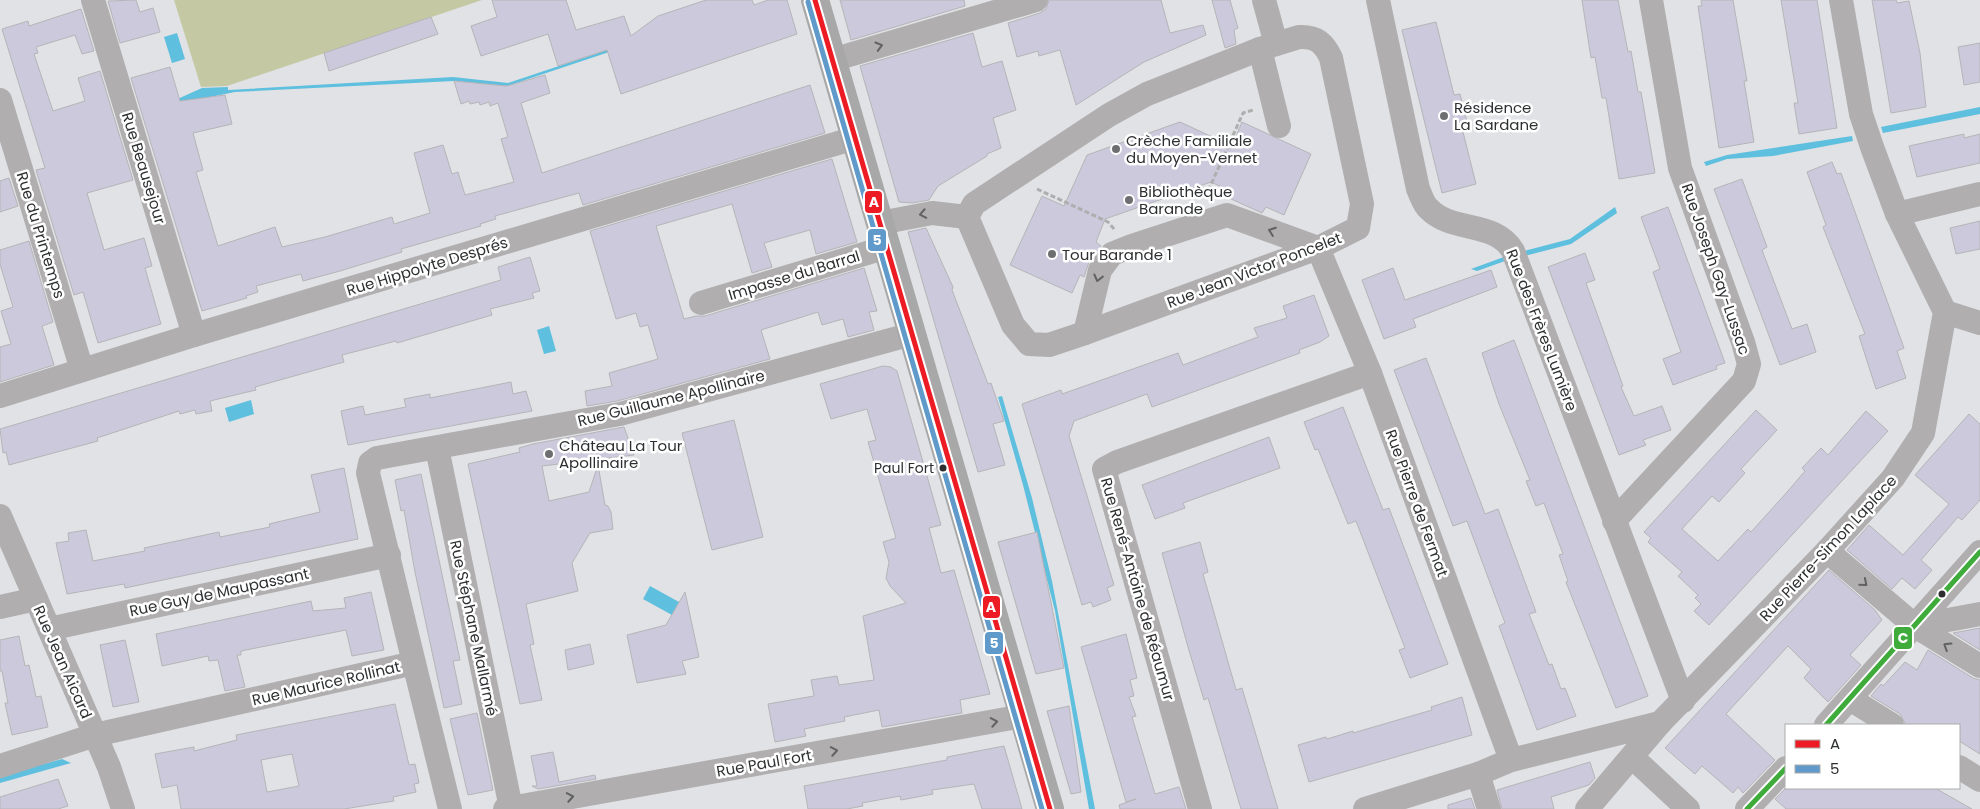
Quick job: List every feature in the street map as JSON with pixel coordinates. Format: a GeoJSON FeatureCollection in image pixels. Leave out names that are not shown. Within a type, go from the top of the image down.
{"type":"FeatureCollection","features":[{"type":"Feature","properties":{"kind":"main road"},"geometry":{"type":"LineString","coordinates":[[815,0],[1050,809]]}},
{"type":"Feature","properties":{"kind":"street","name":"Rue Beausejour"},"geometry":{"type":"LineString","coordinates":[[93,0],[194,335]]}},
{"type":"Feature","properties":{"kind":"street"},"geometry":{"type":"LineString","coordinates":[[832,60],[1036,0]]}},
{"type":"Feature","properties":{"kind":"street"},"geometry":{"type":"LineString","coordinates":[[1264,0],[1276,115]]}},
{"type":"Feature","properties":{"kind":"street","name":"Rue des Frères Lumière"},"geometry":{"type":"LineString","coordinates":[[1378,0],[1418,189],[1427,208],[1436,216],[1496,233],[1507,241],[1683,701]]}},
{"type":"Feature","properties":{"kind":"street","name":"Rue Joseph Gay-Lussac"},"geometry":{"type":"LineString","coordinates":[[1614,520],[1744,381],[1749,364],[1743,342],[1680,168],[1651,0]]}},
{"type":"Feature","properties":{"kind":"street"},"geometry":{"type":"LineString","coordinates":[[1841,0],[1861,114],[1898,214],[1945,312],[1980,323]]}},
{"type":"Feature","properties":{"kind":"street","name":"Rue Jean Victor Poncelet"},"geometry":{"type":"LineString","coordinates":[[1311,37],[1321,41],[1331,58],[1362,204],[1358,228],[1318,248],[1085,333],[1049,345],[1029,344],[1013,325],[971,211],[1014,178],[1109,115],[1147,94],[1268,47],[1299,38],[1311,37]]}},
{"type":"Feature","properties":{"kind":"street","name":"Rue du Printemps"},"geometry":{"type":"LineString","coordinates":[[0,100],[82,370]]}},
{"type":"Feature","properties":{"kind":"street","name":"Rue Hippolyte Després"},"geometry":{"type":"LineString","coordinates":[[0,396],[194,335],[855,138]]}},
{"type":"Feature","properties":{"kind":"street"},"geometry":{"type":"LineString","coordinates":[[1898,214],[1980,194]]}},
{"type":"Feature","properties":{"kind":"street","name":"Impasse du Barral"},"geometry":{"type":"LineString","coordinates":[[701,303],[884,235],[932,213],[971,211]]}},
{"type":"Feature","properties":{"kind":"street"},"geometry":{"type":"LineString","coordinates":[[1085,333],[1100,270],[1112,254],[1132,246],[1227,216],[1318,248]]}},
{"type":"Feature","properties":{"kind":"street","name":"Rue Pierre de Fermat"},"geometry":{"type":"LineString","coordinates":[[1318,248],[1370,373],[1511,760]]}},
{"type":"Feature","properties":{"kind":"street","name":"Rue Pierre-Simon Laplace"},"geometry":{"type":"LineString","coordinates":[[1587,809],[1660,723],[1827,551],[1893,478],[1923,433],[1945,312]]}},
{"type":"Feature","properties":{"kind":"street","name":"Rue Guillaume Apollinaire"},"geometry":{"type":"LineString","coordinates":[[370,463],[378,458],[620,414],[912,334]]}},
{"type":"Feature","properties":{"kind":"street","name":"Rue René-Antoine de Réaumur"},"geometry":{"type":"LineString","coordinates":[[1200,809],[1104,469],[1370,373]]}},
{"type":"Feature","properties":{"kind":"street","name":"Rue Stéphane Mallarmé"},"geometry":{"type":"LineString","coordinates":[[437,448],[508,808]]}},
{"type":"Feature","properties":{"kind":"street","name":"Rue Maurice Rollinat"},"geometry":{"type":"LineString","coordinates":[[0,766],[95,735],[414,663],[368,473],[370,463]]}},
{"type":"Feature","properties":{"kind":"street","name":"Rue Jean Aicard"},"geometry":{"type":"LineString","coordinates":[[0,516],[109,767],[122,809]]}},
{"type":"Feature","properties":{"kind":"street"},"geometry":{"type":"LineString","coordinates":[[1827,551],[1914,626],[1980,666]]}},
{"type":"Feature","properties":{"kind":"street"},"geometry":{"type":"LineString","coordinates":[[1827,724],[1980,552]]}},
{"type":"Feature","properties":{"kind":"street","name":"Rue Guy de Maupassant"},"geometry":{"type":"LineString","coordinates":[[50,629],[389,555]]}},
{"type":"Feature","properties":{"kind":"street"},"geometry":{"type":"LineString","coordinates":[[0,607],[36,599]]}},
{"type":"Feature","properties":{"kind":"street"},"geometry":{"type":"LineString","coordinates":[[1914,626],[1980,614]]}},
{"type":"Feature","properties":{"kind":"street"},"geometry":{"type":"LineString","coordinates":[[414,663],[450,809]]}},
{"type":"Feature","properties":{"kind":"street"},"geometry":{"type":"LineString","coordinates":[[1850,699],[1890,724]]}},
{"type":"Feature","properties":{"kind":"street","name":"Rue Paul Fort"},"geometry":{"type":"LineString","coordinates":[[508,808],[1023,716]]}},
{"type":"Feature","properties":{"kind":"street"},"geometry":{"type":"LineString","coordinates":[[1365,809],[1478,774],[1511,760],[1660,723]]}},
{"type":"Feature","properties":{"kind":"street"},"geometry":{"type":"LineString","coordinates":[[1632,757],[1688,809]]}},
{"type":"Feature","properties":{"kind":"street"},"geometry":{"type":"LineString","coordinates":[[1960,767],[1980,780]]}},
{"type":"Feature","properties":{"kind":"street"},"geometry":{"type":"LineString","coordinates":[[1759,805],[1785,769]]}},
{"type":"Feature","properties":{"kind":"street"},"geometry":{"type":"LineString","coordinates":[[1478,774],[1489,809]]}},
{"type":"Feature","properties":{"kind":"path"},"geometry":{"type":"LineString","coordinates":[[1204,223],[1209,190],[1243,113],[1276,115]]}},
{"type":"Feature","properties":{"kind":"path"},"geometry":{"type":"LineString","coordinates":[[1014,178],[1108,222],[1132,246]]}},
{"type":"Feature","properties":{"kind":"green space"},"geometry":{"type":"Polygon","coordinates":[[[174,0],[482,0],[227,86],[201,87],[174,0]]]}},
{"type":"Feature","properties":{"kind":"water"},"geometry":{"type":"Polygon","coordinates":[[[177,33],[185,59],[172,63],[164,37],[177,33]]]}},
{"type":"Feature","properties":{"kind":"water"},"geometry":{"type":"Polygon","coordinates":[[[663,34],[507,86],[454,81],[235,92],[200,99],[142,115],[202,88],[228,87],[228,90],[453,77],[508,83],[613,48],[663,34]]]}},
{"type":"Feature","properties":{"kind":"water"},"geometry":{"type":"Polygon","coordinates":[[[1980,107],[1980,114],[1883,133],[1881,127],[1980,107]]]}},
{"type":"Feature","properties":{"kind":"water"},"geometry":{"type":"Polygon","coordinates":[[[1852,136],[1853,141],[1773,156],[1727,159],[1706,166],[1704,162],[1727,155],[1852,136]]]}},
{"type":"Feature","properties":{"kind":"water"},"geometry":{"type":"Polygon","coordinates":[[[1615,207],[1617,213],[1571,244],[1505,261],[1477,271],[1471,269],[1512,254],[1570,239],[1615,207]]]}},
{"type":"Feature","properties":{"kind":"water"},"geometry":{"type":"Polygon","coordinates":[[[549,326],[556,351],[544,354],[537,330],[549,326]]]}},
{"type":"Feature","properties":{"kind":"water"},"geometry":{"type":"Polygon","coordinates":[[[1002,396],[1032,498],[1052,581],[1095,809],[1089,809],[1055,611],[1023,485],[998,397],[1002,396]]]}},
{"type":"Feature","properties":{"kind":"water"},"geometry":{"type":"Polygon","coordinates":[[[251,400],[254,414],[229,422],[225,408],[251,400]]]}},
{"type":"Feature","properties":{"kind":"water"},"geometry":{"type":"Polygon","coordinates":[[[650,586],[679,602],[672,615],[643,599],[650,586]]]}},
{"type":"Feature","properties":{"kind":"water"},"geometry":{"type":"Polygon","coordinates":[[[62,759],[71,763],[0,783],[0,776],[62,759]]]}},
{"type":"Feature","properties":{"kind":"building"},"geometry":{"type":"Polygon","coordinates":[[[136,0],[140,12],[153,8],[160,32],[120,43],[108,1],[136,0]]]}},
{"type":"Feature","properties":{"kind":"building"},"geometry":{"type":"Polygon","coordinates":[[[492,0],[566,0],[576,30],[624,16],[631,36],[658,16],[706,0],[752,0],[754,5],[768,0],[787,0],[797,34],[621,94],[607,50],[558,66],[548,34],[481,56],[471,26],[497,17],[492,0]]]}},
{"type":"Feature","properties":{"kind":"building"},"geometry":{"type":"Polygon","coordinates":[[[840,0],[964,0],[965,6],[851,40],[840,0]]]}},
{"type":"Feature","properties":{"kind":"building"},"geometry":{"type":"Polygon","coordinates":[[[1049,0],[1161,0],[1170,33],[1203,25],[1206,35],[1144,62],[1076,105],[1060,50],[1039,56],[1038,51],[1017,57],[1008,23],[1040,13],[1046,9],[1049,0]]]}},
{"type":"Feature","properties":{"kind":"building"},"geometry":{"type":"Polygon","coordinates":[[[1212,0],[1230,0],[1238,28],[1234,30],[1236,44],[1225,48],[1212,0]]]}},
{"type":"Feature","properties":{"kind":"building"},"geometry":{"type":"Polygon","coordinates":[[[1582,0],[1618,0],[1628,52],[1631,51],[1638,92],[1641,92],[1655,173],[1619,179],[1606,98],[1602,98],[1595,57],[1591,58],[1582,0]]]}},
{"type":"Feature","properties":{"kind":"building"},"geometry":{"type":"Polygon","coordinates":[[[1701,0],[1733,0],[1747,81],[1744,81],[1754,142],[1719,148],[1698,6],[1702,6],[1701,0]]]}},
{"type":"Feature","properties":{"kind":"building"},"geometry":{"type":"Polygon","coordinates":[[[1781,0],[1817,0],[1837,128],[1799,134],[1794,103],[1798,103],[1781,0]]]}},
{"type":"Feature","properties":{"kind":"building"},"geometry":{"type":"Polygon","coordinates":[[[1872,0],[1896,0],[1897,3],[1909,1],[1920,53],[1926,107],[1891,113],[1872,0]]]}},
{"type":"Feature","properties":{"kind":"building"},"geometry":{"type":"Polygon","coordinates":[[[81,9],[94,51],[82,54],[75,35],[36,47],[38,53],[34,54],[53,111],[85,101],[78,78],[100,71],[133,180],[87,193],[104,250],[144,238],[152,266],[145,268],[161,324],[98,343],[83,292],[74,295],[36,170],[45,168],[2,29],[28,21],[29,26],[81,9]]]}},
{"type":"Feature","properties":{"kind":"building"},"geometry":{"type":"Polygon","coordinates":[[[431,17],[438,34],[329,71],[324,53],[431,17]]]}},
{"type":"Feature","properties":{"kind":"building","name":"Résidence La Sardane"},"geometry":{"type":"Polygon","coordinates":[[[1436,22],[1454,95],[1460,94],[1469,130],[1463,132],[1476,184],[1442,193],[1402,30],[1436,22]]]}},
{"type":"Feature","properties":{"kind":"building"},"geometry":{"type":"Polygon","coordinates":[[[973,33],[982,67],[1002,61],[1016,110],[993,118],[1001,148],[987,154],[987,156],[938,186],[929,200],[912,203],[899,202],[860,66],[973,33]]]}},
{"type":"Feature","properties":{"kind":"building"},"geometry":{"type":"Polygon","coordinates":[[[1980,43],[1980,82],[1964,85],[1958,47],[1980,43]]]}},
{"type":"Feature","properties":{"kind":"building"},"geometry":{"type":"Polygon","coordinates":[[[170,67],[180,101],[225,95],[232,124],[193,133],[203,170],[196,172],[218,246],[275,227],[282,247],[325,237],[392,217],[394,224],[430,213],[414,153],[443,145],[452,174],[458,172],[465,195],[514,182],[501,139],[508,137],[498,103],[490,106],[489,102],[480,105],[479,102],[470,104],[469,101],[461,104],[454,81],[507,86],[545,75],[550,93],[521,103],[542,173],[810,85],[825,133],[583,205],[579,193],[495,216],[496,219],[480,224],[481,226],[401,249],[402,252],[340,271],[303,281],[301,274],[256,286],[258,292],[246,296],[247,298],[202,311],[131,78],[170,67]]]}},
{"type":"Feature","properties":{"kind":"building"},"geometry":{"type":"Polygon","coordinates":[[[1180,122],[1232,146],[1242,122],[1311,154],[1284,215],[1266,207],[1262,213],[1229,198],[1232,192],[1211,182],[1105,219],[1096,242],[1101,246],[1089,262],[1084,277],[1080,275],[1072,293],[1010,265],[1042,196],[1064,206],[1087,155],[1180,122]]]}},
{"type":"Feature","properties":{"kind":"building"},"geometry":{"type":"Polygon","coordinates":[[[1964,134],[1964,138],[1980,134],[1980,163],[1917,177],[1909,146],[1964,134]]]}},
{"type":"Feature","properties":{"kind":"building"},"geometry":{"type":"Polygon","coordinates":[[[832,159],[857,242],[816,254],[810,230],[764,243],[772,267],[752,273],[732,204],[656,226],[684,319],[705,316],[864,268],[877,311],[869,312],[874,330],[848,337],[843,319],[822,325],[818,312],[761,330],[770,359],[617,401],[587,406],[585,391],[612,386],[609,373],[658,359],[648,325],[640,327],[636,313],[616,319],[590,231],[832,159]]]}},
{"type":"Feature","properties":{"kind":"building"},"geometry":{"type":"Polygon","coordinates":[[[1832,162],[1837,174],[1841,173],[1904,348],[1897,351],[1906,378],[1876,389],[1859,336],[1865,334],[1823,227],[1826,225],[1807,172],[1832,162]]]}},
{"type":"Feature","properties":{"kind":"building"},"geometry":{"type":"Polygon","coordinates":[[[9,178],[18,206],[0,212],[0,181],[9,178]]]}},
{"type":"Feature","properties":{"kind":"building"},"geometry":{"type":"Polygon","coordinates":[[[1742,179],[1767,247],[1762,250],[1792,329],[1807,324],[1816,352],[1780,365],[1714,189],[1742,179]]]}},
{"type":"Feature","properties":{"kind":"building"},"geometry":{"type":"Polygon","coordinates":[[[1668,207],[1725,363],[1716,366],[1717,369],[1673,385],[1663,359],[1681,352],[1653,272],[1660,269],[1641,217],[1668,207]]]}},
{"type":"Feature","properties":{"kind":"building"},"geometry":{"type":"Polygon","coordinates":[[[1980,221],[1980,249],[1956,254],[1950,228],[1980,221]]]}},
{"type":"Feature","properties":{"kind":"building"},"geometry":{"type":"Polygon","coordinates":[[[926,228],[953,287],[952,290],[988,384],[991,383],[1004,421],[993,424],[1005,465],[978,472],[908,232],[926,228]]]}},
{"type":"Feature","properties":{"kind":"building"},"geometry":{"type":"Polygon","coordinates":[[[29,241],[53,322],[42,326],[54,365],[0,382],[0,347],[11,344],[1,311],[13,307],[0,264],[0,250],[29,241]]]}},
{"type":"Feature","properties":{"kind":"building"},"geometry":{"type":"Polygon","coordinates":[[[1585,253],[1595,280],[1586,283],[1623,386],[1621,387],[1634,416],[1662,406],[1671,430],[1643,440],[1646,445],[1619,455],[1548,267],[1585,253]]]}},
{"type":"Feature","properties":{"kind":"building"},"geometry":{"type":"Polygon","coordinates":[[[530,257],[540,291],[532,293],[534,298],[490,309],[492,315],[397,343],[396,341],[342,355],[344,362],[255,387],[256,390],[210,401],[212,411],[196,414],[195,410],[180,414],[179,411],[97,438],[98,441],[9,465],[6,452],[3,453],[0,429],[501,280],[498,267],[530,257]]]}},
{"type":"Feature","properties":{"kind":"building"},"geometry":{"type":"Polygon","coordinates":[[[1393,268],[1405,300],[1491,270],[1497,287],[1413,319],[1416,327],[1384,339],[1362,280],[1393,268]]]}},
{"type":"Feature","properties":{"kind":"building"},"geometry":{"type":"Polygon","coordinates":[[[1314,295],[1329,336],[1320,342],[1299,350],[1300,353],[1152,407],[1147,394],[1074,421],[1069,436],[1114,585],[1107,588],[1111,600],[1093,607],[1091,602],[1082,605],[1022,404],[1061,390],[1062,394],[1178,353],[1183,365],[1258,337],[1254,328],[1287,318],[1283,306],[1314,295]]]}},
{"type":"Feature","properties":{"kind":"building"},"geometry":{"type":"Polygon","coordinates":[[[1514,340],[1648,696],[1616,708],[1566,582],[1568,581],[1559,555],[1563,554],[1544,503],[1536,506],[1526,481],[1530,480],[1499,404],[1482,353],[1514,340]]]}},
{"type":"Feature","properties":{"kind":"building"},"geometry":{"type":"Polygon","coordinates":[[[1426,358],[1485,514],[1498,509],[1536,612],[1529,614],[1549,665],[1552,664],[1561,689],[1565,688],[1576,716],[1537,730],[1499,626],[1505,623],[1467,521],[1453,526],[1394,370],[1426,358]]]}},
{"type":"Feature","properties":{"kind":"building"},"geometry":{"type":"Polygon","coordinates":[[[883,366],[891,367],[897,371],[941,525],[929,528],[941,573],[954,570],[990,694],[960,700],[962,713],[882,727],[879,710],[844,717],[845,721],[804,729],[806,736],[775,742],[768,704],[814,696],[811,680],[837,676],[839,685],[874,680],[863,616],[906,603],[890,586],[886,578],[889,562],[883,542],[896,538],[868,442],[876,440],[867,409],[831,419],[820,384],[883,366]]]}},
{"type":"Feature","properties":{"kind":"building"},"geometry":{"type":"Polygon","coordinates":[[[511,382],[513,394],[526,391],[532,411],[348,445],[341,411],[363,406],[365,415],[406,407],[404,399],[430,394],[430,398],[511,382]]]}},
{"type":"Feature","properties":{"kind":"building"},"geometry":{"type":"Polygon","coordinates":[[[1343,407],[1383,510],[1389,508],[1448,664],[1410,678],[1399,650],[1405,648],[1356,521],[1348,524],[1318,449],[1315,450],[1304,422],[1343,407]]]}},
{"type":"Feature","properties":{"kind":"building"},"geometry":{"type":"Polygon","coordinates":[[[1756,410],[1777,430],[1741,469],[1745,473],[1719,502],[1712,496],[1682,529],[1718,561],[1748,529],[1751,532],[1805,471],[1802,468],[1821,448],[1828,455],[1866,411],[1888,431],[1709,625],[1694,611],[1701,604],[1695,598],[1698,595],[1678,576],[1682,572],[1648,542],[1651,538],[1644,532],[1756,410]]]}},
{"type":"Feature","properties":{"kind":"building"},"geometry":{"type":"Polygon","coordinates":[[[1969,414],[1980,424],[1980,500],[1962,520],[1958,517],[1921,560],[1932,570],[1915,589],[1902,578],[1892,589],[1847,550],[1869,525],[1903,555],[1949,504],[1915,475],[1969,414]]]}},
{"type":"Feature","properties":{"kind":"building"},"geometry":{"type":"Polygon","coordinates":[[[734,420],[763,537],[712,550],[682,433],[734,420]]]}},
{"type":"Feature","properties":{"kind":"building"},"geometry":{"type":"Polygon","coordinates":[[[624,427],[634,455],[542,466],[549,501],[589,492],[598,465],[605,505],[608,506],[611,512],[613,529],[590,533],[572,563],[578,591],[526,604],[534,644],[530,645],[542,700],[520,704],[468,464],[520,452],[519,448],[533,444],[624,427]]]}},
{"type":"Feature","properties":{"kind":"building"},"geometry":{"type":"Polygon","coordinates":[[[1269,437],[1280,468],[1183,503],[1185,508],[1155,519],[1142,485],[1269,437]]]}},
{"type":"Feature","properties":{"kind":"building"},"geometry":{"type":"Polygon","coordinates":[[[344,468],[358,539],[125,588],[124,584],[67,594],[56,543],[69,541],[68,533],[86,530],[93,561],[145,551],[144,548],[219,532],[220,537],[270,527],[269,524],[320,512],[311,475],[344,468]]]}},
{"type":"Feature","properties":{"kind":"building"},"geometry":{"type":"Polygon","coordinates":[[[421,474],[460,660],[453,661],[462,704],[444,708],[404,510],[401,511],[395,480],[421,474]]]}},
{"type":"Feature","properties":{"kind":"building"},"geometry":{"type":"Polygon","coordinates":[[[1037,532],[1064,668],[1036,674],[998,542],[1037,532]]]}},
{"type":"Feature","properties":{"kind":"building"},"geometry":{"type":"Polygon","coordinates":[[[1200,542],[1208,572],[1203,574],[1236,690],[1242,688],[1278,809],[1241,809],[1208,698],[1204,700],[1188,647],[1162,553],[1200,542]]]}},
{"type":"Feature","properties":{"kind":"building"},"geometry":{"type":"Polygon","coordinates":[[[1829,570],[1875,610],[1882,620],[1850,655],[1861,665],[1828,702],[1804,678],[1811,669],[1788,646],[1726,714],[1775,760],[1743,793],[1738,787],[1733,793],[1702,766],[1695,774],[1665,748],[1829,570]]]}},
{"type":"Feature","properties":{"kind":"building"},"geometry":{"type":"Polygon","coordinates":[[[371,592],[384,650],[352,656],[346,630],[241,651],[241,655],[237,655],[245,687],[225,691],[218,660],[209,661],[208,656],[162,666],[156,634],[311,601],[313,611],[346,608],[344,598],[371,592]]]}},
{"type":"Feature","properties":{"kind":"building"},"geometry":{"type":"Polygon","coordinates":[[[685,592],[699,657],[682,661],[686,674],[637,683],[627,635],[666,625],[685,592]]]}},
{"type":"Feature","properties":{"kind":"building"},"geometry":{"type":"Polygon","coordinates":[[[1980,628],[1980,650],[1953,633],[1980,628]]]}},
{"type":"Feature","properties":{"kind":"building"},"geometry":{"type":"Polygon","coordinates":[[[1126,634],[1137,678],[1130,680],[1134,696],[1129,697],[1136,716],[1132,717],[1155,794],[1179,787],[1186,809],[1120,809],[1119,805],[1136,799],[1126,802],[1081,647],[1126,634]]]}},
{"type":"Feature","properties":{"kind":"building"},"geometry":{"type":"Polygon","coordinates":[[[19,636],[25,666],[29,665],[36,697],[41,696],[48,727],[12,735],[5,703],[8,703],[2,671],[0,671],[0,640],[19,636]]]}},
{"type":"Feature","properties":{"kind":"building"},"geometry":{"type":"Polygon","coordinates":[[[125,640],[139,702],[113,707],[100,645],[125,640]]]}},
{"type":"Feature","properties":{"kind":"building"},"geometry":{"type":"Polygon","coordinates":[[[590,644],[594,664],[568,670],[565,650],[590,644]]]}},
{"type":"Feature","properties":{"kind":"building"},"geometry":{"type":"Polygon","coordinates":[[[1928,650],[1973,678],[1980,680],[1980,754],[1960,742],[1960,724],[1905,724],[1900,714],[1871,696],[1905,662],[1917,670],[1928,650]]]}},
{"type":"Feature","properties":{"kind":"building"},"geometry":{"type":"Polygon","coordinates":[[[1462,697],[1472,735],[1309,782],[1298,745],[1353,731],[1353,733],[1432,710],[1431,707],[1462,697]]]}},
{"type":"Feature","properties":{"kind":"building"},"geometry":{"type":"Polygon","coordinates":[[[395,704],[409,765],[415,764],[419,783],[414,784],[416,792],[393,797],[394,801],[344,809],[181,809],[177,785],[162,788],[155,754],[194,747],[194,751],[237,740],[236,735],[395,704]],[[292,754],[261,760],[267,792],[299,786],[292,754]]]}},
{"type":"Feature","properties":{"kind":"building"},"geometry":{"type":"Polygon","coordinates":[[[1069,706],[1081,792],[1071,794],[1047,711],[1069,706]]]}},
{"type":"Feature","properties":{"kind":"building"},"geometry":{"type":"Polygon","coordinates":[[[477,713],[493,790],[468,795],[450,719],[477,713]]]}},
{"type":"Feature","properties":{"kind":"building"},"geometry":{"type":"Polygon","coordinates":[[[1004,746],[1022,809],[982,809],[974,784],[932,790],[933,794],[901,800],[900,796],[862,803],[863,806],[847,809],[808,809],[804,786],[947,760],[947,757],[1004,746]]]}},
{"type":"Feature","properties":{"kind":"building"},"geometry":{"type":"Polygon","coordinates":[[[553,752],[559,782],[595,775],[596,779],[538,789],[532,786],[537,786],[531,756],[553,752]]]}},
{"type":"Feature","properties":{"kind":"building"},"geometry":{"type":"Polygon","coordinates":[[[1590,762],[1595,778],[1589,785],[1551,797],[1554,809],[1502,809],[1497,790],[1590,762]]]}},
{"type":"Feature","properties":{"kind":"building"},"geometry":{"type":"Polygon","coordinates":[[[58,779],[68,806],[58,809],[0,809],[0,797],[58,779]]]}},
{"type":"Feature","properties":{"kind":"building"},"geometry":{"type":"Polygon","coordinates":[[[1785,789],[1937,789],[1972,809],[1786,809],[1775,799],[1785,789]]]}},
{"type":"Feature","properties":{"kind":"building"},"geometry":{"type":"Polygon","coordinates":[[[1471,798],[1475,809],[1448,809],[1448,805],[1471,798]]]}},
{"type":"Feature","properties":{"kind":"transit line","name":"A"},"geometry":{"type":"LineString","coordinates":[[815,0],[1050,809]]}},
{"type":"Feature","properties":{"kind":"transit line","name":"5"},"geometry":{"type":"LineString","coordinates":[[808,2],[1042,809]]}},
{"type":"Feature","properties":{"kind":"transit line","name":"C"},"geometry":{"type":"LineString","coordinates":[[1827,724],[1980,552]]}},
{"type":"Feature","properties":{"kind":"transit line","name":"C"},"geometry":{"type":"LineString","coordinates":[[1747,809],[1785,769]]}},
{"type":"Feature","properties":{"kind":"place","name":"Résidence La Sardane"},"geometry":{"type":"Point","coordinates":[1444,116]}},
{"type":"Feature","properties":{"kind":"place","name":"Crèche Familiale du Moyen-Vernet"},"geometry":{"type":"Point","coordinates":[1116,149]}},
{"type":"Feature","properties":{"kind":"place","name":"Bibliothèque Barande"},"geometry":{"type":"Point","coordinates":[1129,200]}},
{"type":"Feature","properties":{"kind":"place","name":"Tour Barande 1"},"geometry":{"type":"Point","coordinates":[1052,254]}},
{"type":"Feature","properties":{"kind":"place","name":"Château La Tour Apollinaire"},"geometry":{"type":"Point","coordinates":[549,454]}},
{"type":"Feature","properties":{"kind":"place","name":"Paul Fort"},"geometry":{"type":"Point","coordinates":[943,468]}}]}
